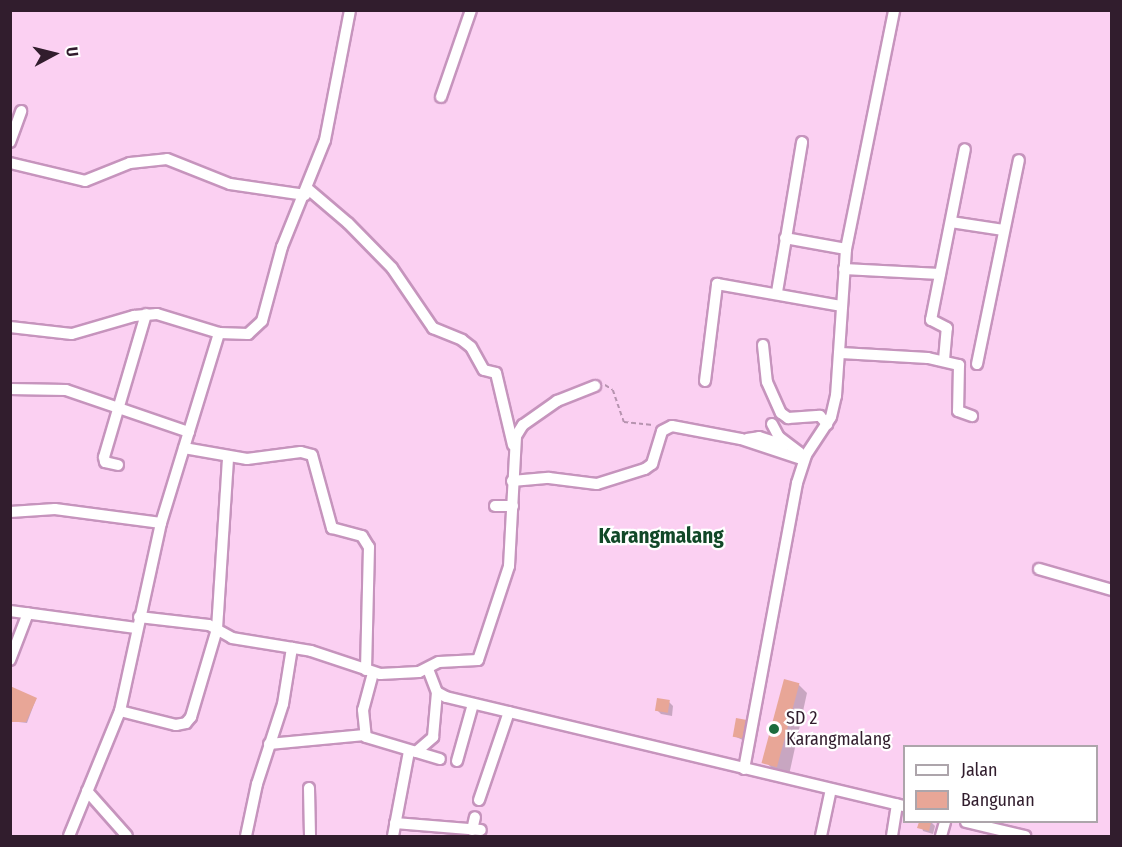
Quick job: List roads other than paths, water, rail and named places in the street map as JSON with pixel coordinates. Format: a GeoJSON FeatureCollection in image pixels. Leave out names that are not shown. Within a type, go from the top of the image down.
{"type":"FeatureCollection","features":[{"type":"Feature","properties":{"kind":"street"},"geometry":{"type":"LineString","coordinates":[[10,327],[72,334],[146,314],[177,317],[219,333],[243,335],[259,326],[282,247],[306,192],[330,121],[350,10]]}},
{"type":"Feature","properties":{"kind":"street"},"geometry":{"type":"LineString","coordinates":[[441,97],[471,10]]}},
{"type":"Feature","properties":{"kind":"street"},"geometry":{"type":"LineString","coordinates":[[744,769],[786,534],[805,457],[826,426],[836,396],[842,353],[842,306],[846,249],[894,10]]}},
{"type":"Feature","properties":{"kind":"street"},"geometry":{"type":"LineString","coordinates":[[10,142],[21,111]]}},
{"type":"Feature","properties":{"kind":"street"},"geometry":{"type":"LineString","coordinates":[[777,292],[802,142]]}},
{"type":"Feature","properties":{"kind":"street"},"geometry":{"type":"LineString","coordinates":[[944,360],[947,328],[931,320],[966,149]]}},
{"type":"Feature","properties":{"kind":"street"},"geometry":{"type":"LineString","coordinates":[[10,163],[85,181],[130,163],[167,159],[230,184],[306,192],[348,223],[392,268],[433,328],[471,347],[479,365],[497,375],[513,447],[513,506],[507,576],[480,658],[439,662],[428,669],[401,674],[369,672],[337,658],[232,638],[217,629],[198,623],[138,622],[10,610]]}},
{"type":"Feature","properties":{"kind":"street"},"geometry":{"type":"LineString","coordinates":[[976,364],[1019,159]]}},
{"type":"Feature","properties":{"kind":"street"},"geometry":{"type":"LineString","coordinates":[[951,222],[1003,230]]}},
{"type":"Feature","properties":{"kind":"street"},"geometry":{"type":"LineString","coordinates":[[785,238],[846,249]]}},
{"type":"Feature","properties":{"kind":"street"},"geometry":{"type":"LineString","coordinates":[[844,269],[940,274]]}},
{"type":"Feature","properties":{"kind":"street"},"geometry":{"type":"LineString","coordinates":[[705,381],[717,284],[777,292],[842,306]]}},
{"type":"Feature","properties":{"kind":"street"},"geometry":{"type":"LineString","coordinates":[[118,465],[104,459],[115,410],[146,314]]}},
{"type":"Feature","properties":{"kind":"street"},"geometry":{"type":"LineString","coordinates":[[69,837],[120,711],[161,523],[219,333]]}},
{"type":"Feature","properties":{"kind":"street"},"geometry":{"type":"LineString","coordinates":[[763,345],[767,382],[781,413],[788,418],[820,416],[826,426]]}},
{"type":"Feature","properties":{"kind":"street"},"geometry":{"type":"LineString","coordinates":[[842,353],[944,360],[960,367],[958,411],[972,416]]}},
{"type":"Feature","properties":{"kind":"street"},"geometry":{"type":"LineString","coordinates":[[513,447],[518,430],[531,418],[557,401],[596,386]]}},
{"type":"Feature","properties":{"kind":"street"},"geometry":{"type":"LineString","coordinates":[[10,389],[61,388],[115,410],[189,432]]}},
{"type":"Feature","properties":{"kind":"street"},"geometry":{"type":"LineString","coordinates":[[772,424],[789,447]]}},
{"type":"Feature","properties":{"kind":"street"},"geometry":{"type":"LineString","coordinates":[[512,481],[549,478],[597,484],[645,469],[652,464],[664,429],[672,426],[744,440],[805,457]]}},
{"type":"Feature","properties":{"kind":"street"},"geometry":{"type":"LineString","coordinates":[[744,440],[759,437],[789,447],[805,457]]}},
{"type":"Feature","properties":{"kind":"street"},"geometry":{"type":"LineString","coordinates":[[184,448],[228,457],[254,459],[306,452],[314,458],[332,528],[362,536],[369,547],[369,672],[363,710],[365,735]]}},
{"type":"Feature","properties":{"kind":"street"},"geometry":{"type":"LineString","coordinates":[[120,711],[160,723],[188,722],[217,629],[228,457]]}},
{"type":"Feature","properties":{"kind":"street"},"geometry":{"type":"LineString","coordinates":[[495,506],[513,506]]}},
{"type":"Feature","properties":{"kind":"street"},"geometry":{"type":"LineString","coordinates":[[10,512],[55,509],[161,523]]}},
{"type":"Feature","properties":{"kind":"street"},"geometry":{"type":"LineString","coordinates":[[1039,569],[1112,590]]}},
{"type":"Feature","properties":{"kind":"street"},"geometry":{"type":"LineString","coordinates":[[10,660],[28,613]]}},
{"type":"Feature","properties":{"kind":"street"},"geometry":{"type":"LineString","coordinates":[[246,837],[269,744],[283,704],[292,648]]}},
{"type":"Feature","properties":{"kind":"street"},"geometry":{"type":"LineString","coordinates":[[393,837],[412,751],[433,737],[437,692],[428,669]]}},
{"type":"Feature","properties":{"kind":"street"},"geometry":{"type":"LineString","coordinates":[[437,692],[473,704],[901,805],[892,837]]}},
{"type":"Feature","properties":{"kind":"street"},"geometry":{"type":"LineString","coordinates":[[457,761],[473,704]]}},
{"type":"Feature","properties":{"kind":"street"},"geometry":{"type":"LineString","coordinates":[[479,801],[508,712]]}},
{"type":"Feature","properties":{"kind":"street"},"geometry":{"type":"LineString","coordinates":[[269,744],[365,735],[375,742],[440,759]]}},
{"type":"Feature","properties":{"kind":"street"},"geometry":{"type":"LineString","coordinates":[[309,788],[310,837]]}},
{"type":"Feature","properties":{"kind":"street"},"geometry":{"type":"LineString","coordinates":[[821,837],[831,789]]}},
{"type":"Feature","properties":{"kind":"street"},"geometry":{"type":"LineString","coordinates":[[87,791],[124,836]]}},
{"type":"Feature","properties":{"kind":"street"},"geometry":{"type":"LineString","coordinates":[[395,824],[476,830],[475,817]]}},
{"type":"Feature","properties":{"kind":"street"},"geometry":{"type":"LineString","coordinates":[[969,823],[992,832],[1025,837]]}},
{"type":"Feature","properties":{"kind":"place","name":"SD 2 Karangmalang"},"geometry":{"type":"Point","coordinates":[774,729]}},
{"type":"Feature","properties":{"kind":"district","name":"Karangmalang"},"geometry":{"type":"Point","coordinates":[661,536]}}]}
